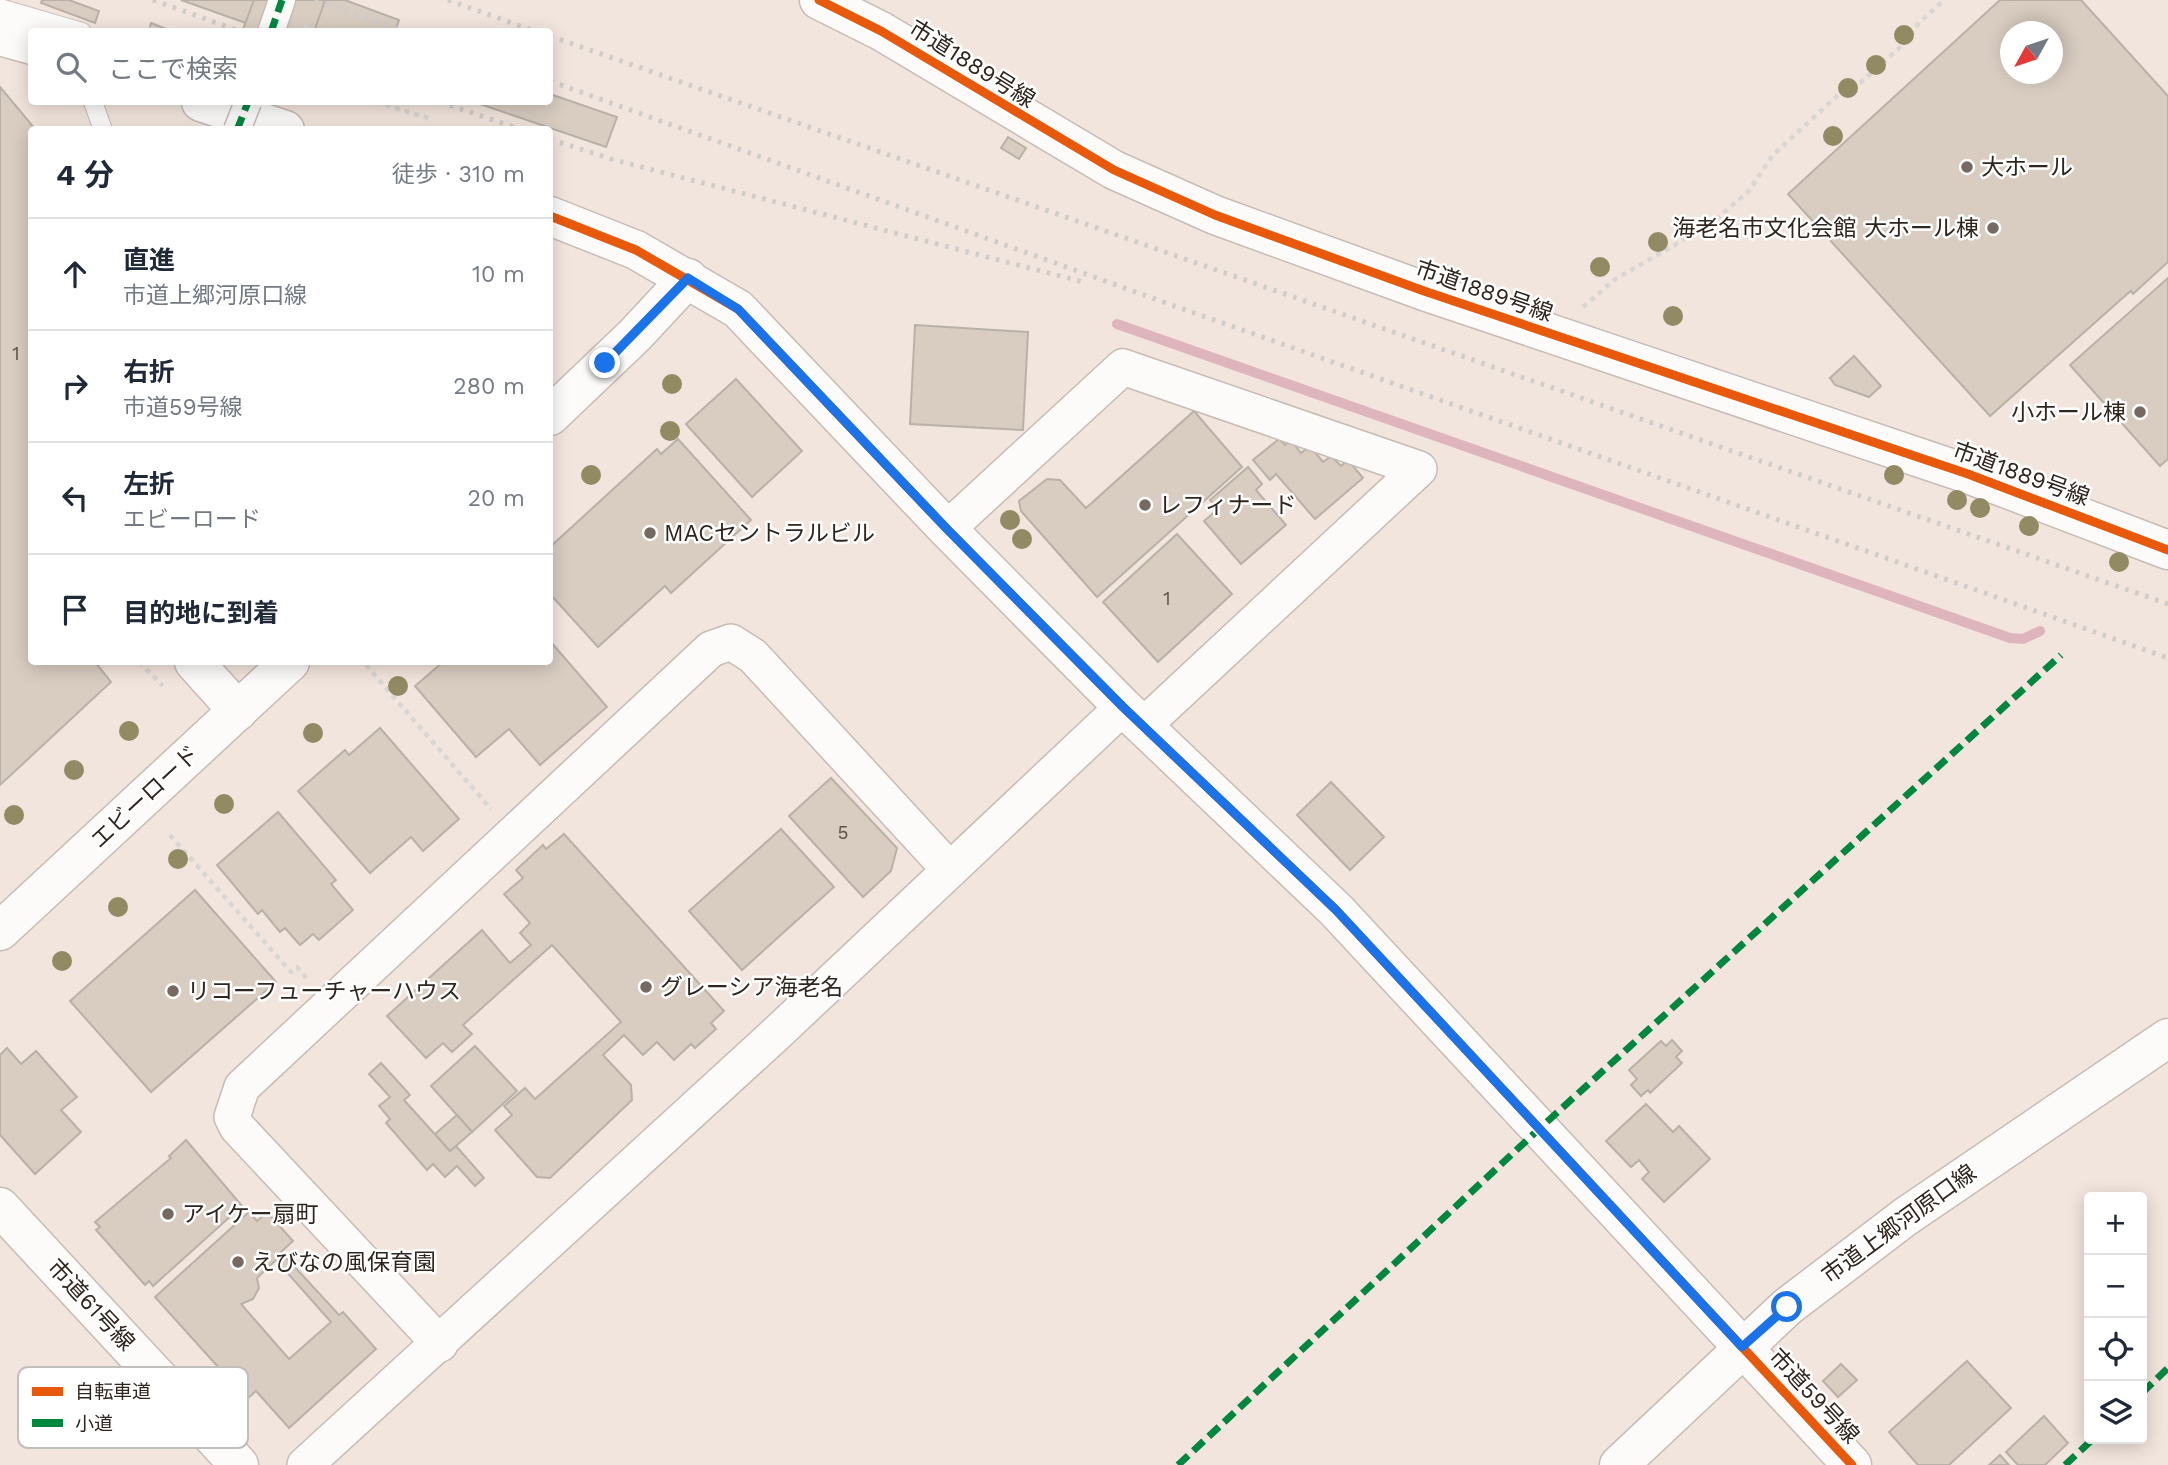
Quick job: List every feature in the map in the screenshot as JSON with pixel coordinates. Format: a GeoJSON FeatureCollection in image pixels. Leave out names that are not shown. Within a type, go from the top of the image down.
{"type":"FeatureCollection","features":[{"type":"Feature","properties":{"kind":"street"},"geometry":{"type":"LineString","coordinates":[[272,28],[282,0]]}},
{"type":"Feature","properties":{"kind":"street","name":"市道1889号線"},"geometry":{"type":"LineString","coordinates":[[835,3],[1114,170],[1204,210],[1424,291],[1968,474],[2168,550]]}},
{"type":"Feature","properties":{"kind":"street"},"geometry":{"type":"LineString","coordinates":[[0,36],[28,44]]}},
{"type":"Feature","properties":{"kind":"street"},"geometry":{"type":"LineString","coordinates":[[210,105],[273,126]]}},
{"type":"Feature","properties":{"kind":"street"},"geometry":{"type":"LineString","coordinates":[[239,126],[247,105]]}},
{"type":"Feature","properties":{"kind":"street","name":"市道59号線"},"geometry":{"type":"LineString","coordinates":[[554,222],[636,250],[738,309],[947,529],[1133,716],[1336,910],[1852,1465]]}},
{"type":"Feature","properties":{"kind":"street"},"geometry":{"type":"LineString","coordinates":[[553,413],[635,335],[688,278]]}},
{"type":"Feature","properties":{"kind":"street"},"geometry":{"type":"LineString","coordinates":[[304,1465],[440,1344],[950,870],[1419,469],[1123,367],[947,529]]}},
{"type":"Feature","properties":{"kind":"street"},"geometry":{"type":"LineString","coordinates":[[440,1344],[237,1127],[232,1116],[235,1100],[242,1087],[711,649],[731,642],[753,656],[950,870]]}},
{"type":"Feature","properties":{"kind":"street"},"geometry":{"type":"LineString","coordinates":[[197,665],[238,710]]}},
{"type":"Feature","properties":{"kind":"street","name":"エビーロード"},"geometry":{"type":"LineString","coordinates":[[0,931],[287,665]]}},
{"type":"Feature","properties":{"kind":"street","name":"市道上郷河原口線"},"geometry":{"type":"LineString","coordinates":[[1619,1465],[1787,1307],[1905,1217],[2168,1038]]}},
{"type":"Feature","properties":{"kind":"street","name":"市道61号線"},"geometry":{"type":"LineString","coordinates":[[0,1207],[148,1367]]}},
{"type":"Feature","properties":{"kind":"street","name":"市道61号線"},"geometry":{"type":"LineString","coordinates":[[223,1448],[239,1465]]}},
{"type":"Feature","properties":{"kind":"lane"},"geometry":{"type":"LineString","coordinates":[[0,8],[68,28]]}},
{"type":"Feature","properties":{"kind":"lane"},"geometry":{"type":"LineString","coordinates":[[94,105],[102,126]]}},
{"type":"Feature","properties":{"kind":"path"},"geometry":{"type":"LineString","coordinates":[[1582,309],[1587,301],[1614,280],[1709,225],[1749,191],[1772,156],[1840,93],[1861,82],[1905,43],[1919,23],[1944,0]]}},
{"type":"Feature","properties":{"kind":"path"},"geometry":{"type":"LineString","coordinates":[[386,105],[430,119]]}},
{"type":"Feature","properties":{"kind":"path"},"geometry":{"type":"LineString","coordinates":[[366,665],[495,813]]}},
{"type":"Feature","properties":{"kind":"path"},"geometry":{"type":"LineString","coordinates":[[170,835],[291,972],[297,967],[310,982]]}},
{"type":"Feature","properties":{"kind":"building"},"geometry":{"type":"Polygon","coordinates":[[[42,0],[69,0],[99,11],[95,23],[41,3],[42,0]]]}},
{"type":"Feature","properties":{"kind":"building"},"geometry":{"type":"Polygon","coordinates":[[[181,0],[272,0],[319,16],[325,0],[345,0],[399,20],[396,28],[260,28],[181,0]]]}},
{"type":"Feature","properties":{"kind":"building"},"geometry":{"type":"Polygon","coordinates":[[[254,0],[325,0],[315,28],[244,28],[254,0]]]}},
{"type":"Feature","properties":{"kind":"building","name":"海老名市文化会館 大ホール棟"},"geometry":{"type":"Polygon","coordinates":[[[2000,0],[2081,0],[2168,96],[2168,262],[2133,294],[2131,291],[2126,295],[1990,416],[1788,194],[2000,0]]]}},
{"type":"Feature","properties":{"kind":"building"},"geometry":{"type":"Polygon","coordinates":[[[151,23],[164,28],[150,28],[151,23]]]}},
{"type":"Feature","properties":{"kind":"building"},"geometry":{"type":"Polygon","coordinates":[[[0,87],[33,126],[28,126],[28,665],[97,665],[111,682],[0,785],[0,87]]]}},
{"type":"Feature","properties":{"kind":"building"},"geometry":{"type":"Polygon","coordinates":[[[553,95],[617,117],[606,147],[553,129],[553,126],[544,126],[483,105],[553,105],[553,95]]]}},
{"type":"Feature","properties":{"kind":"building"},"geometry":{"type":"Polygon","coordinates":[[[1008,137],[1026,148],[1019,159],[1001,148],[1008,137]]]}},
{"type":"Feature","properties":{"kind":"building","name":"小ホール棟"},"geometry":{"type":"Polygon","coordinates":[[[2168,278],[2168,459],[2160,466],[2070,365],[2168,278]]]}},
{"type":"Feature","properties":{"kind":"building"},"geometry":{"type":"Polygon","coordinates":[[[915,325],[1028,332],[1023,430],[910,424],[915,325]]]}},
{"type":"Feature","properties":{"kind":"building"},"geometry":{"type":"Polygon","coordinates":[[[1854,356],[1881,386],[1869,397],[1835,385],[1830,378],[1854,356]]]}},
{"type":"Feature","properties":{"kind":"building"},"geometry":{"type":"Polygon","coordinates":[[[736,379],[802,451],[752,497],[686,424],[736,379]]]}},
{"type":"Feature","properties":{"kind":"building","name":"レフィナード"},"geometry":{"type":"Polygon","coordinates":[[[1194,411],[1242,467],[1097,597],[1021,511],[1019,501],[1047,479],[1060,480],[1086,508],[1194,411]]]}},
{"type":"Feature","properties":{"kind":"building","name":"MACセントラルビル"},"geometry":{"type":"Polygon","coordinates":[[[678,439],[751,520],[671,593],[665,586],[598,647],[553,597],[553,544],[657,449],[661,454],[678,439]]]}},
{"type":"Feature","properties":{"kind":"building"},"geometry":{"type":"Polygon","coordinates":[[[1279,439],[1285,445],[1291,440],[1301,453],[1310,446],[1323,462],[1331,456],[1341,466],[1348,460],[1363,478],[1315,519],[1276,474],[1270,480],[1253,460],[1279,439]]]}},
{"type":"Feature","properties":{"kind":"building"},"geometry":{"type":"Polygon","coordinates":[[[1248,467],[1262,484],[1256,490],[1286,525],[1241,564],[1204,521],[1218,509],[1210,500],[1248,467]]]}},
{"type":"Feature","properties":{"kind":"building"},"geometry":{"type":"Polygon","coordinates":[[[1177,534],[1232,594],[1158,662],[1103,602],[1177,534]]]}},
{"type":"Feature","properties":{"kind":"building"},"geometry":{"type":"Polygon","coordinates":[[[553,644],[607,707],[540,765],[509,729],[476,757],[415,686],[440,665],[553,665],[553,644]]]}},
{"type":"Feature","properties":{"kind":"building"},"geometry":{"type":"Polygon","coordinates":[[[380,728],[459,819],[423,851],[411,837],[370,873],[298,791],[345,750],[349,755],[380,728]]]}},
{"type":"Feature","properties":{"kind":"building"},"geometry":{"type":"Polygon","coordinates":[[[831,778],[897,848],[891,871],[863,897],[789,816],[831,778]]]}},
{"type":"Feature","properties":{"kind":"building"},"geometry":{"type":"Polygon","coordinates":[[[1331,782],[1384,837],[1350,870],[1297,815],[1331,782]]]}},
{"type":"Feature","properties":{"kind":"building"},"geometry":{"type":"Polygon","coordinates":[[[278,812],[336,880],[331,884],[353,910],[319,940],[313,934],[300,945],[285,928],[280,932],[262,910],[258,914],[217,865],[278,812]]]}},
{"type":"Feature","properties":{"kind":"building"},"geometry":{"type":"Polygon","coordinates":[[[781,829],[834,887],[742,970],[689,911],[781,829]]]}},
{"type":"Feature","properties":{"kind":"building","name":"グレーシア海老名"},"geometry":{"type":"Polygon","coordinates":[[[564,834],[724,1011],[711,1023],[716,1029],[695,1048],[691,1044],[674,1060],[657,1042],[643,1055],[624,1035],[603,1055],[631,1085],[632,1100],[550,1178],[537,1177],[495,1130],[512,1115],[504,1106],[525,1088],[535,1099],[621,1022],[552,945],[463,1025],[472,1034],[452,1052],[443,1043],[426,1058],[387,1016],[482,930],[510,963],[531,945],[520,933],[530,923],[504,894],[523,878],[516,870],[543,845],[546,849],[564,834]]]}},
{"type":"Feature","properties":{"kind":"building","name":"リコーフューチャーハウス"},"geometry":{"type":"Polygon","coordinates":[[[195,890],[276,982],[151,1092],[70,1001],[195,890]]]}},
{"type":"Feature","properties":{"kind":"building"},"geometry":{"type":"Polygon","coordinates":[[[1672,1040],[1682,1051],[1676,1057],[1682,1063],[1650,1093],[1648,1090],[1641,1096],[1631,1085],[1637,1079],[1629,1070],[1661,1041],[1666,1046],[1672,1040]]]}},
{"type":"Feature","properties":{"kind":"building"},"geometry":{"type":"Polygon","coordinates":[[[475,1046],[517,1091],[472,1132],[431,1086],[475,1046]]]}},
{"type":"Feature","properties":{"kind":"building"},"geometry":{"type":"Polygon","coordinates":[[[7,1048],[21,1064],[36,1051],[77,1097],[61,1110],[81,1132],[35,1174],[0,1135],[0,1055],[7,1048]]]}},
{"type":"Feature","properties":{"kind":"building"},"geometry":{"type":"Polygon","coordinates":[[[381,1063],[410,1095],[404,1100],[450,1151],[456,1146],[484,1178],[475,1186],[457,1166],[445,1177],[433,1164],[427,1170],[386,1123],[390,1119],[379,1106],[390,1097],[369,1074],[381,1063]]]}},
{"type":"Feature","properties":{"kind":"building"},"geometry":{"type":"Polygon","coordinates":[[[1646,1104],[1673,1132],[1679,1126],[1710,1159],[1664,1202],[1642,1179],[1649,1172],[1639,1160],[1631,1167],[1606,1141],[1646,1104]]]}},
{"type":"Feature","properties":{"kind":"building"},"geometry":{"type":"Polygon","coordinates":[[[457,1115],[472,1132],[450,1151],[435,1134],[457,1115]]]}},
{"type":"Feature","properties":{"kind":"building","name":"アイケー扇町"},"geometry":{"type":"Polygon","coordinates":[[[186,1140],[242,1206],[153,1286],[149,1281],[145,1285],[96,1230],[100,1227],[95,1222],[171,1158],[169,1156],[186,1140]]]}},
{"type":"Feature","properties":{"kind":"building"},"geometry":{"type":"Polygon","coordinates":[[[249,1212],[257,1221],[267,1212],[293,1241],[281,1252],[339,1315],[343,1312],[376,1349],[289,1428],[256,1391],[248,1398],[248,1367],[218,1367],[155,1297],[249,1212]],[[276,1260],[257,1278],[259,1288],[253,1299],[241,1304],[289,1359],[331,1322],[276,1260]]]}},
{"type":"Feature","properties":{"kind":"building"},"geometry":{"type":"Polygon","coordinates":[[[1967,1361],[2011,1408],[1949,1465],[1918,1465],[1889,1432],[1967,1361]]]}},
{"type":"Feature","properties":{"kind":"building"},"geometry":{"type":"Polygon","coordinates":[[[1841,1364],[1857,1380],[1838,1397],[1823,1381],[1841,1364]]]}},
{"type":"Feature","properties":{"kind":"building"},"geometry":{"type":"Polygon","coordinates":[[[2044,1416],[2068,1443],[2045,1465],[2018,1465],[2006,1452],[2044,1416]]]}},
{"type":"Feature","properties":{"kind":"building"},"geometry":{"type":"Polygon","coordinates":[[[2000,1455],[2009,1465],[1989,1465],[2000,1455]]]}},
{"type":"Feature","properties":{"kind":"waterway"},"geometry":{"type":"LineString","coordinates":[[1117,324],[2010,638],[2023,639],[2040,631]]}},
{"type":"Feature","properties":{"kind":"railway"},"geometry":{"type":"LineString","coordinates":[[153,0],[231,28]]}},
{"type":"Feature","properties":{"kind":"railway"},"geometry":{"type":"LineString","coordinates":[[315,0],[395,28]]}},
{"type":"Feature","properties":{"kind":"railway"},"geometry":{"type":"LineString","coordinates":[[448,0],[526,28]]}},
{"type":"Feature","properties":{"kind":"railway"},"geometry":{"type":"LineString","coordinates":[[553,37],[2168,604]]}},
{"type":"Feature","properties":{"kind":"railway"},"geometry":{"type":"LineString","coordinates":[[553,82],[1155,299],[2168,658]]}},
{"type":"Feature","properties":{"kind":"railway"},"geometry":{"type":"LineString","coordinates":[[449,105],[511,126]]}},
{"type":"Feature","properties":{"kind":"railway"},"geometry":{"type":"LineString","coordinates":[[553,140],[611,159],[1087,283]]}},
{"type":"Feature","properties":{"kind":"marked path"},"geometry":{"type":"LineString","coordinates":[[272,28],[282,0]]}},
{"type":"Feature","properties":{"kind":"marked path"},"geometry":{"type":"LineString","coordinates":[[239,126],[247,105]]}},
{"type":"Feature","properties":{"kind":"marked path"},"geometry":{"type":"LineString","coordinates":[[1178,1465],[1539,1129],[2061,655]]}},
{"type":"Feature","properties":{"kind":"marked path"},"geometry":{"type":"LineString","coordinates":[[2147,1388],[2168,1368]]}},
{"type":"Feature","properties":{"kind":"marked path"},"geometry":{"type":"LineString","coordinates":[[2065,1465],[2088,1444]]}},
{"type":"Feature","properties":{"kind":"cycle path"},"geometry":{"type":"LineString","coordinates":[[819,0],[881,31],[1114,170],[1215,215],[1424,291],[1968,474],[2168,550]]}},
{"type":"Feature","properties":{"kind":"cycle path"},"geometry":{"type":"LineString","coordinates":[[553,217],[636,250],[738,309],[947,529],[1123,707],[1336,910],[1852,1465]]}},
{"type":"Feature","properties":{"kind":"place","name":"大ホール"},"geometry":{"type":"Point","coordinates":[1967,167]}},
{"type":"Feature","properties":{"kind":"place","name":"海老名市文化会館 大ホール棟"},"geometry":{"type":"Point","coordinates":[1993,228]}},
{"type":"Feature","properties":{"kind":"place","name":"小ホール棟"},"geometry":{"type":"Point","coordinates":[2140,412]}},
{"type":"Feature","properties":{"kind":"place","name":"レフィナード"},"geometry":{"type":"Point","coordinates":[1145,505]}},
{"type":"Feature","properties":{"kind":"place","name":"MACセントラルビル"},"geometry":{"type":"Point","coordinates":[650,533]}},
{"type":"Feature","properties":{"kind":"place","name":"グレーシア海老名"},"geometry":{"type":"Point","coordinates":[646,987]}},
{"type":"Feature","properties":{"kind":"place","name":"リコーフューチャーハウス"},"geometry":{"type":"Point","coordinates":[173,991]}},
{"type":"Feature","properties":{"kind":"place","name":"アイケー扇町"},"geometry":{"type":"Point","coordinates":[168,1214]}},
{"type":"Feature","properties":{"kind":"place","name":"えびなの風保育園"},"geometry":{"type":"Point","coordinates":[238,1262]}},
{"type":"Feature","properties":{"kind":"route"},"geometry":{"type":"LineString","coordinates":[[605,363],[688,278],[738,309],[947,529],[1123,707],[1336,910],[1742,1347],[1787,1307]]}}]}
